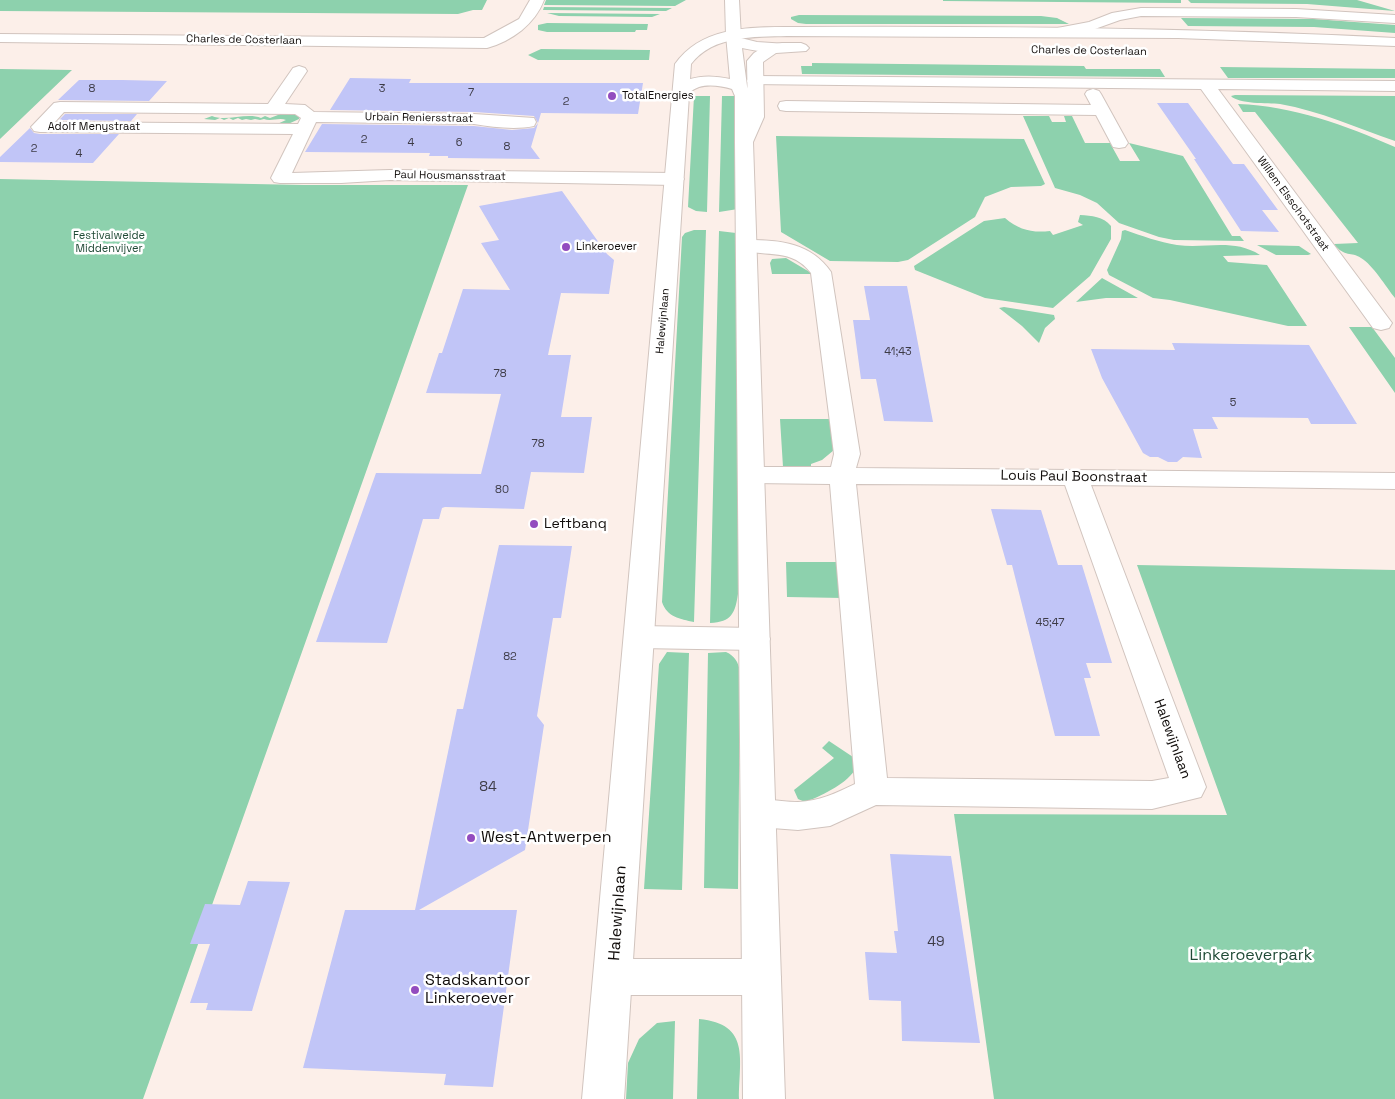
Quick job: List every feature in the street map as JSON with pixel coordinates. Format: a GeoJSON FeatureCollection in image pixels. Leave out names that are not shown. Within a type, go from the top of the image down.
{"type":"FeatureCollection","features":[{"type":"Feature","properties":{"kind":"street","name":"Charles de Costerlaan"},"geometry":{"type":"LineString","coordinates":[[0,38],[487,43],[521,26],[533,12],[537,0]]}},
{"type":"Feature","properties":{"kind":"street"},"geometry":{"type":"LineString","coordinates":[[732,0],[738,86],[743,96],[748,246],[764,1099]]}},
{"type":"Feature","properties":{"kind":"street","name":"Charles de Costerlaan"},"geometry":{"type":"LineString","coordinates":[[1057,32],[1092,26],[1117,16],[1141,12],[1296,13],[1395,19]]}},
{"type":"Feature","properties":{"kind":"street","name":"Charles de Costerlaan"},"geometry":{"type":"LineString","coordinates":[[734,38],[794,31],[1057,32],[1395,42]]}},
{"type":"Feature","properties":{"kind":"street"},"geometry":{"type":"LineString","coordinates":[[734,38],[757,47],[812,48]]}},
{"type":"Feature","properties":{"kind":"street","name":"Halewijnlaan"},"geometry":{"type":"LineString","coordinates":[[603,1099],[683,64],[687,57],[702,46],[734,38]]}},
{"type":"Feature","properties":{"kind":"street"},"geometry":{"type":"LineString","coordinates":[[744,142],[756,117],[755,61],[760,54],[770,49],[782,47]]}},
{"type":"Feature","properties":{"kind":"street"},"geometry":{"type":"LineString","coordinates":[[1304,53],[1395,52]]}},
{"type":"Feature","properties":{"kind":"street"},"geometry":{"type":"LineString","coordinates":[[273,109],[299,71]]}},
{"type":"Feature","properties":{"kind":"street"},"geometry":{"type":"LineString","coordinates":[[755,81],[1395,86]]}},
{"type":"Feature","properties":{"kind":"street"},"geometry":{"type":"LineString","coordinates":[[681,91],[687,86],[699,82],[726,82],[738,86]]}},
{"type":"Feature","properties":{"kind":"street"},"geometry":{"type":"LineString","coordinates":[[1088,84],[1119,143]]}},
{"type":"Feature","properties":{"kind":"street","name":"Willem Elsschotstraat"},"geometry":{"type":"LineString","coordinates":[[1206,85],[1381,323]]}},
{"type":"Feature","properties":{"kind":"street"},"geometry":{"type":"LineString","coordinates":[[786,106],[1101,110]]}},
{"type":"Feature","properties":{"kind":"street","name":"Adolf Menystraat"},"geometry":{"type":"LineString","coordinates":[[60,107],[273,109],[299,109],[307,123],[40,127],[60,107]]}},
{"type":"Feature","properties":{"kind":"street","name":"Urbain Reniersstraat"},"geometry":{"type":"LineString","coordinates":[[307,123],[474,118],[496,122],[528,122]]}},
{"type":"Feature","properties":{"kind":"street","name":"Paul Housmansstraat"},"geometry":{"type":"LineString","coordinates":[[307,123],[280,178],[341,178],[400,175],[675,179]]}},
{"type":"Feature","properties":{"kind":"street"},"geometry":{"type":"LineString","coordinates":[[748,246],[787,248],[804,255],[816,264],[822,272],[847,454],[842,475],[872,791]]}},
{"type":"Feature","properties":{"kind":"street","name":"Louis Paul Boonstraat"},"geometry":{"type":"LineString","coordinates":[[752,475],[1395,481]]}},
{"type":"Feature","properties":{"kind":"street","name":"Halewijnlaan"},"geometry":{"type":"LineString","coordinates":[[759,813],[798,816],[830,812],[872,791],[1152,795],[1189,787],[1075,477]]}},
{"type":"Feature","properties":{"kind":"street"},"geometry":{"type":"LineString","coordinates":[[639,637],[755,639]]}},
{"type":"Feature","properties":{"kind":"street"},"geometry":{"type":"LineString","coordinates":[[613,977],[762,976]]}},
{"type":"Feature","properties":{"kind":"green space"},"geometry":{"type":"Polygon","coordinates":[[[0,0],[487,0],[482,10],[458,14],[0,11],[0,0]]]}},
{"type":"Feature","properties":{"kind":"green space"},"geometry":{"type":"Polygon","coordinates":[[[546,0],[686,0],[675,6],[544,5],[546,0]]]}},
{"type":"Feature","properties":{"kind":"green space"},"geometry":{"type":"Polygon","coordinates":[[[1181,0],[1181,3],[943,1],[1181,0]]]}},
{"type":"Feature","properties":{"kind":"green space"},"geometry":{"type":"Polygon","coordinates":[[[1188,0],[1357,0],[1395,11],[1307,4],[1191,3],[1188,0]]]}},
{"type":"Feature","properties":{"kind":"green space"},"geometry":{"type":"Polygon","coordinates":[[[544,7],[672,8],[666,11],[543,10],[544,7]]]}},
{"type":"Feature","properties":{"kind":"green space"},"geometry":{"type":"Polygon","coordinates":[[[547,13],[660,14],[652,17],[559,16],[547,13]]]}},
{"type":"Feature","properties":{"kind":"green space"},"geometry":{"type":"Polygon","coordinates":[[[799,15],[1041,16],[1057,18],[1069,24],[806,24],[798,23],[791,19],[791,17],[799,15]]]}},
{"type":"Feature","properties":{"kind":"green space"},"geometry":{"type":"Polygon","coordinates":[[[1181,18],[1314,19],[1395,25],[1395,33],[1314,27],[1188,26],[1181,18]]]}},
{"type":"Feature","properties":{"kind":"green space"},"geometry":{"type":"Polygon","coordinates":[[[547,23],[648,24],[647,30],[636,30],[635,32],[547,32],[538,30],[538,25],[547,23]]]}},
{"type":"Feature","properties":{"kind":"green space"},"geometry":{"type":"Polygon","coordinates":[[[541,49],[650,50],[649,60],[538,60],[528,55],[541,49]]]}},
{"type":"Feature","properties":{"kind":"green space"},"geometry":{"type":"Polygon","coordinates":[[[812,63],[1084,66],[1086,69],[1160,69],[1165,77],[802,74],[801,66],[812,66],[812,63]]]}},
{"type":"Feature","properties":{"kind":"green space"},"geometry":{"type":"Polygon","coordinates":[[[1220,67],[1395,69],[1395,78],[1228,78],[1220,67]]]}},
{"type":"Feature","properties":{"kind":"green space"},"geometry":{"type":"Polygon","coordinates":[[[0,69],[72,70],[0,139],[0,69]]]}},
{"type":"Feature","properties":{"kind":"green space"},"geometry":{"type":"Polygon","coordinates":[[[694,96],[710,96],[707,212],[696,211],[688,207],[694,96]]]}},
{"type":"Feature","properties":{"kind":"green space"},"geometry":{"type":"Polygon","coordinates":[[[722,96],[738,96],[738,209],[719,212],[722,96]]]}},
{"type":"Feature","properties":{"kind":"green space"},"geometry":{"type":"Polygon","coordinates":[[[1231,96],[1395,96],[1395,141],[1310,111],[1280,104],[1254,103],[1235,99],[1231,96]]]}},
{"type":"Feature","properties":{"kind":"green space"},"geometry":{"type":"Polygon","coordinates":[[[1238,104],[1279,108],[1318,118],[1357,131],[1395,147],[1395,298],[1366,261],[1341,251],[1334,244],[1358,243],[1255,112],[1243,112],[1238,104]]]}},
{"type":"Feature","properties":{"kind":"green space"},"geometry":{"type":"Polygon","coordinates":[[[286,112],[296,113],[300,116],[299,119],[286,125],[275,125],[286,120],[281,119],[242,120],[238,118],[233,120],[229,118],[224,120],[220,118],[255,116],[261,118],[265,116],[270,118],[286,112]]]}},
{"type":"Feature","properties":{"kind":"green space"},"geometry":{"type":"Polygon","coordinates":[[[212,116],[220,118],[215,120],[204,119],[212,116]]]}},
{"type":"Feature","properties":{"kind":"green space"},"geometry":{"type":"Polygon","coordinates":[[[1023,116],[1049,116],[1052,122],[1066,122],[1064,116],[1072,116],[1085,143],[1110,143],[1120,161],[1140,161],[1129,143],[1183,156],[1232,236],[1240,236],[1244,241],[1174,240],[1159,237],[1119,223],[1097,203],[1080,195],[1055,188],[1023,116]]]}},
{"type":"Feature","properties":{"kind":"green space"},"geometry":{"type":"Polygon","coordinates":[[[776,136],[1024,139],[1045,184],[1041,186],[1011,187],[985,197],[975,217],[908,260],[898,262],[830,261],[781,232],[776,136]]]}},
{"type":"Feature","properties":{"kind":"green space","name":"Festivalweide Middenvijver"},"geometry":{"type":"Polygon","coordinates":[[[0,179],[304,185],[468,185],[143,1099],[0,1099],[0,179]]]}},
{"type":"Feature","properties":{"kind":"green space"},"geometry":{"type":"Polygon","coordinates":[[[1080,215],[1097,217],[1108,223],[1111,226],[1111,239],[1090,276],[1053,308],[985,298],[915,270],[914,266],[984,221],[1005,218],[1021,228],[1037,232],[1050,231],[1053,235],[1083,225],[1078,222],[1080,215]]]}},
{"type":"Feature","properties":{"kind":"green space"},"geometry":{"type":"Polygon","coordinates":[[[694,230],[706,230],[694,622],[671,614],[662,602],[682,237],[685,233],[694,230]]]}},
{"type":"Feature","properties":{"kind":"green space"},"geometry":{"type":"Polygon","coordinates":[[[1125,230],[1157,241],[1177,245],[1230,245],[1250,250],[1260,255],[1223,256],[1228,262],[1267,265],[1307,326],[1288,326],[1153,298],[1109,275],[1107,270],[1121,239],[1122,231],[1125,230]]]}},
{"type":"Feature","properties":{"kind":"green space"},"geometry":{"type":"Polygon","coordinates":[[[719,231],[736,233],[738,237],[738,594],[734,611],[731,615],[723,621],[710,623],[719,231]]]}},
{"type":"Feature","properties":{"kind":"green space"},"geometry":{"type":"Polygon","coordinates":[[[1257,245],[1299,246],[1311,254],[1276,255],[1257,245]]]}},
{"type":"Feature","properties":{"kind":"green space"},"geometry":{"type":"Polygon","coordinates":[[[786,258],[813,274],[772,274],[770,263],[772,259],[786,258]]]}},
{"type":"Feature","properties":{"kind":"green space"},"geometry":{"type":"Polygon","coordinates":[[[1102,278],[1138,298],[1106,298],[1076,302],[1102,278]]]}},
{"type":"Feature","properties":{"kind":"green space"},"geometry":{"type":"Polygon","coordinates":[[[1004,307],[1054,315],[1055,319],[1045,328],[1039,343],[1022,326],[999,308],[1004,307]]]}},
{"type":"Feature","properties":{"kind":"green space"},"geometry":{"type":"Polygon","coordinates":[[[1349,327],[1372,327],[1395,358],[1395,393],[1349,327]]]}},
{"type":"Feature","properties":{"kind":"green space"},"geometry":{"type":"Polygon","coordinates":[[[780,419],[829,419],[835,425],[834,450],[822,460],[811,464],[811,468],[783,467],[780,419]]]}},
{"type":"Feature","properties":{"kind":"green space"},"geometry":{"type":"Polygon","coordinates":[[[786,562],[842,562],[843,598],[787,597],[786,562]]]}},
{"type":"Feature","properties":{"kind":"green space","name":"Linkeroeverpark"},"geometry":{"type":"Polygon","coordinates":[[[1137,565],[1395,570],[1395,1099],[994,1099],[954,814],[1227,815],[1137,565]]]}},
{"type":"Feature","properties":{"kind":"green space"},"geometry":{"type":"Polygon","coordinates":[[[667,652],[689,653],[682,890],[644,889],[659,664],[667,652]]]}},
{"type":"Feature","properties":{"kind":"green space"},"geometry":{"type":"Polygon","coordinates":[[[726,652],[736,660],[740,671],[738,889],[704,888],[708,653],[726,652]]]}},
{"type":"Feature","properties":{"kind":"green space"},"geometry":{"type":"Polygon","coordinates":[[[829,741],[856,759],[854,771],[845,781],[825,793],[805,802],[798,799],[794,790],[834,758],[822,748],[829,741]]]}},
{"type":"Feature","properties":{"kind":"green space"},"geometry":{"type":"Polygon","coordinates":[[[699,1019],[716,1022],[727,1028],[735,1036],[740,1057],[739,1099],[697,1099],[699,1019]]]}},
{"type":"Feature","properties":{"kind":"green space"},"geometry":{"type":"Polygon","coordinates":[[[675,1021],[673,1099],[626,1099],[628,1063],[639,1039],[657,1023],[675,1021]]]}},
{"type":"Feature","properties":{"kind":"building"},"geometry":{"type":"Polygon","coordinates":[[[350,78],[411,79],[409,83],[643,83],[638,114],[541,113],[531,147],[540,159],[448,158],[448,156],[429,156],[430,153],[305,152],[322,124],[474,126],[512,130],[534,128],[538,123],[534,116],[474,112],[330,110],[350,78]]]}},
{"type":"Feature","properties":{"kind":"building"},"geometry":{"type":"Polygon","coordinates":[[[79,80],[167,81],[149,101],[58,100],[79,80]]]}},
{"type":"Feature","properties":{"kind":"building"},"geometry":{"type":"Polygon","coordinates":[[[1157,103],[1188,103],[1233,164],[1244,164],[1278,210],[1262,210],[1279,232],[1241,231],[1194,159],[1196,159],[1157,103]]]}},
{"type":"Feature","properties":{"kind":"building"},"geometry":{"type":"Polygon","coordinates":[[[65,114],[137,114],[131,121],[59,120],[65,114]]]}},
{"type":"Feature","properties":{"kind":"building"},"geometry":{"type":"Polygon","coordinates":[[[30,128],[34,133],[40,134],[119,134],[93,163],[0,162],[0,157],[30,128]]]}},
{"type":"Feature","properties":{"kind":"building"},"geometry":{"type":"Polygon","coordinates":[[[562,191],[607,254],[614,260],[609,294],[561,293],[548,355],[571,355],[561,417],[592,417],[584,473],[531,472],[524,509],[445,507],[442,508],[439,519],[423,519],[387,643],[316,642],[376,473],[481,474],[501,394],[426,393],[439,353],[442,353],[463,289],[510,290],[481,243],[499,240],[479,206],[562,191]]]}},
{"type":"Feature","properties":{"kind":"building"},"geometry":{"type":"Polygon","coordinates":[[[864,286],[907,286],[933,422],[884,421],[876,379],[861,379],[853,320],[870,320],[864,286]]]}},
{"type":"Feature","properties":{"kind":"building"},"geometry":{"type":"Polygon","coordinates":[[[1172,343],[1309,345],[1357,424],[1311,424],[1308,418],[1212,417],[1218,429],[1193,429],[1202,458],[1183,457],[1177,462],[1168,462],[1158,457],[1150,457],[1143,453],[1102,378],[1091,349],[1175,350],[1172,343]]]}},
{"type":"Feature","properties":{"kind":"building"},"geometry":{"type":"Polygon","coordinates":[[[991,509],[1041,510],[1058,565],[1082,565],[1112,663],[1086,663],[1091,678],[1084,678],[1100,736],[1055,736],[1012,565],[1007,565],[991,509]]]}},
{"type":"Feature","properties":{"kind":"building"},"geometry":{"type":"Polygon","coordinates":[[[499,545],[572,546],[561,618],[553,618],[537,716],[544,725],[525,850],[419,910],[517,910],[493,1087],[444,1085],[446,1074],[303,1068],[345,910],[415,910],[457,709],[463,709],[499,545]]]}},
{"type":"Feature","properties":{"kind":"building"},"geometry":{"type":"Polygon","coordinates":[[[890,854],[951,856],[980,1043],[902,1041],[901,1001],[869,1000],[865,952],[897,953],[894,931],[898,931],[890,854]]]}},
{"type":"Feature","properties":{"kind":"building"},"geometry":{"type":"Polygon","coordinates":[[[248,881],[290,882],[252,1011],[206,1010],[208,1003],[190,1003],[210,944],[190,944],[205,904],[240,905],[248,881]]]}},
{"type":"Feature","properties":{"kind":"place","name":"TotalEnergies"},"geometry":{"type":"Point","coordinates":[612,96]}},
{"type":"Feature","properties":{"kind":"place","name":"Linkeroever"},"geometry":{"type":"Point","coordinates":[566,247]}},
{"type":"Feature","properties":{"kind":"place","name":"Leftbanq"},"geometry":{"type":"Point","coordinates":[534,524]}},
{"type":"Feature","properties":{"kind":"place","name":"West-Antwerpen"},"geometry":{"type":"Point","coordinates":[471,838]}},
{"type":"Feature","properties":{"kind":"place","name":"Stadskantoor Linkeroever"},"geometry":{"type":"Point","coordinates":[415,990]}}]}
